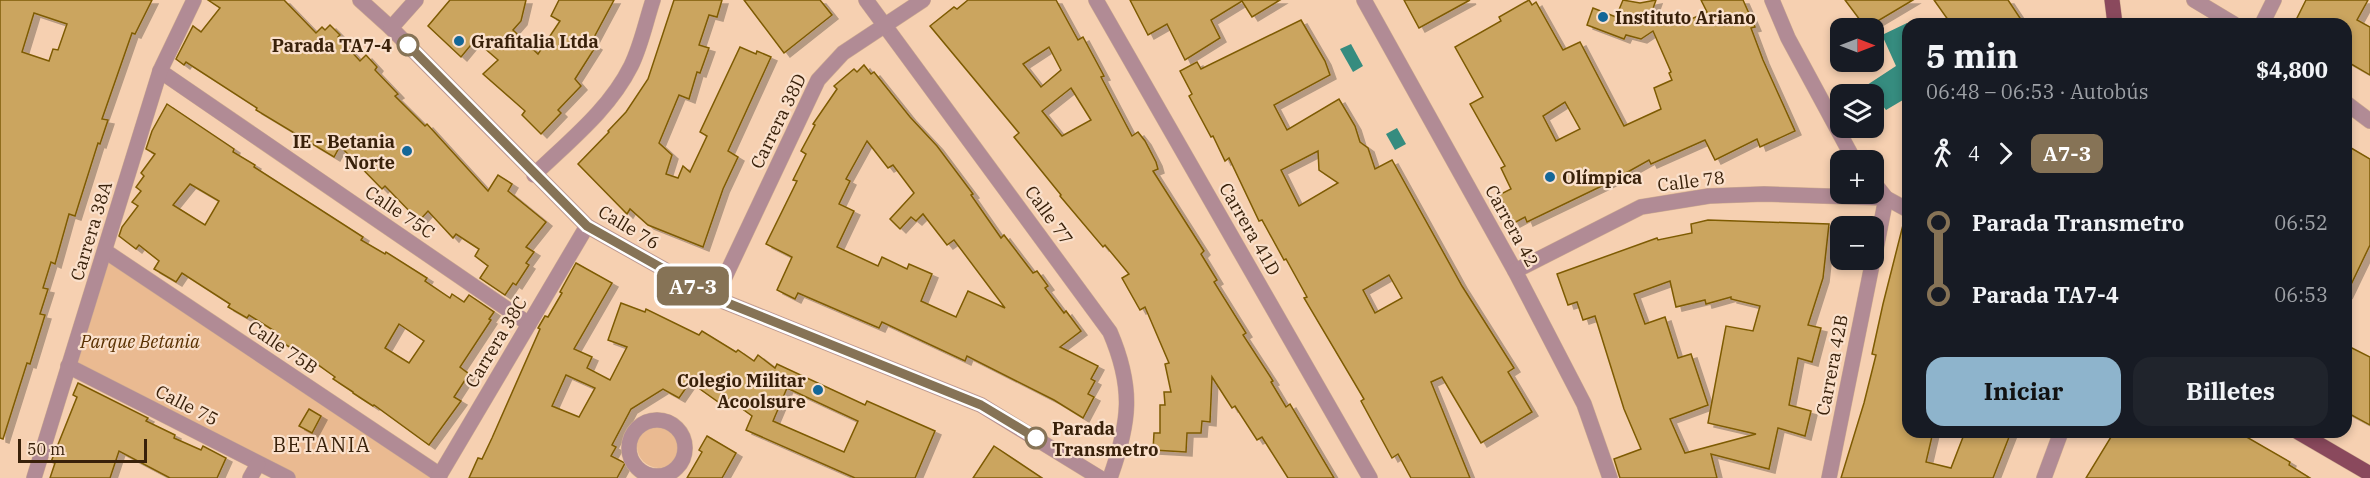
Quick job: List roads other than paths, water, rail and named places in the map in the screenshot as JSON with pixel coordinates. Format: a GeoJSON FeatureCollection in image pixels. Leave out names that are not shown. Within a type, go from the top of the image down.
{"type":"FeatureCollection","features":[{"type":"Feature","properties":{"kind":"main road"},"geometry":{"type":"LineString","coordinates":[[2112,0],[2114,18]]}},
{"type":"Feature","properties":{"kind":"main road"},"geometry":{"type":"LineString","coordinates":[[2308,438],[2370,474]]}},
{"type":"Feature","properties":{"kind":"street","name":"Carrera 38A"},"geometry":{"type":"LineString","coordinates":[[34,478],[160,71],[194,0]]}},
{"type":"Feature","properties":{"kind":"street","name":"Calle 76"},"geometry":{"type":"LineString","coordinates":[[360,0],[391,28],[587,226],[715,298],[981,405],[1100,478]]}},
{"type":"Feature","properties":{"kind":"street"},"geometry":{"type":"LineString","coordinates":[[391,28],[416,0]]}},
{"type":"Feature","properties":{"kind":"street"},"geometry":{"type":"LineString","coordinates":[[534,175],[604,107],[619,87],[632,64],[653,0]]}},
{"type":"Feature","properties":{"kind":"street","name":"Calle 77"},"geometry":{"type":"LineString","coordinates":[[866,0],[1110,332],[1121,358],[1126,384],[1127,412],[1122,444],[1110,478]]}},
{"type":"Feature","properties":{"kind":"street","name":"Carrera 38D"},"geometry":{"type":"LineString","coordinates":[[715,298],[818,80],[843,53],[923,0]]}},
{"type":"Feature","properties":{"kind":"street","name":"Carrera 41D"},"geometry":{"type":"LineString","coordinates":[[1096,0],[1370,478]]}},
{"type":"Feature","properties":{"kind":"street","name":"Carrera 42"},"geometry":{"type":"LineString","coordinates":[[1364,0],[1515,270],[1584,404],[1610,478]]}},
{"type":"Feature","properties":{"kind":"street"},"geometry":{"type":"LineString","coordinates":[[1772,0],[1788,38],[1849,150]]}},
{"type":"Feature","properties":{"kind":"street"},"geometry":{"type":"LineString","coordinates":[[2194,0],[2224,18]]}},
{"type":"Feature","properties":{"kind":"street"},"geometry":{"type":"LineString","coordinates":[[2265,18],[2274,0]]}},
{"type":"Feature","properties":{"kind":"street","name":"Calle 75C"},"geometry":{"type":"LineString","coordinates":[[160,71],[529,324]]}},
{"type":"Feature","properties":{"kind":"street"},"geometry":{"type":"LineString","coordinates":[[2352,108],[2370,121]]}},
{"type":"Feature","properties":{"kind":"street","name":"Calle 78"},"geometry":{"type":"LineString","coordinates":[[1515,270],[1641,207],[1709,196],[1886,198]]}},
{"type":"Feature","properties":{"kind":"street"},"geometry":{"type":"LineString","coordinates":[[1884,196],[1902,207]]}},
{"type":"Feature","properties":{"kind":"street","name":"Carrera 42B"},"geometry":{"type":"LineString","coordinates":[[1882,216],[1886,198]]}},
{"type":"Feature","properties":{"kind":"street","name":"Carrera 38C"},"geometry":{"type":"LineString","coordinates":[[439,477],[587,226]]}},
{"type":"Feature","properties":{"kind":"street","name":"Calle 75B"},"geometry":{"type":"LineString","coordinates":[[105,251],[439,477]]}},
{"type":"Feature","properties":{"kind":"street","name":"Carrera 42B"},"geometry":{"type":"LineString","coordinates":[[1829,478],[1871,270]]}},
{"type":"Feature","properties":{"kind":"street","name":"Calle 75"},"geometry":{"type":"LineString","coordinates":[[68,366],[288,478]]}},
{"type":"Feature","properties":{"kind":"street"},"geometry":{"type":"LineString","coordinates":[[2044,478],[2059,438]]}},
{"type":"Feature","properties":{"kind":"street"},"geometry":{"type":"LineString","coordinates":[[250,478],[258,464]]}},
{"type":"Feature","properties":{"kind":"water"},"geometry":{"type":"Polygon","coordinates":[[[1902,25],[1902,101],[1886,110],[1884,84],[1869,84],[1896,66],[1884,39],[1884,34],[1902,25]]]}},
{"type":"Feature","properties":{"kind":"water"},"geometry":{"type":"Polygon","coordinates":[[[1351,44],[1363,66],[1353,72],[1340,49],[1351,44]]]}},
{"type":"Feature","properties":{"kind":"water"},"geometry":{"type":"Polygon","coordinates":[[[1397,128],[1406,144],[1395,150],[1386,134],[1397,128]]]}},
{"type":"Feature","properties":{"kind":"place","name":"Instituto Ariano"},"geometry":{"type":"Point","coordinates":[1603,17]}},
{"type":"Feature","properties":{"kind":"place","name":"Grafitalia Ltda"},"geometry":{"type":"Point","coordinates":[459,41]}},
{"type":"Feature","properties":{"kind":"place","name":"Parada TA7-4"},"geometry":{"type":"Point","coordinates":[408,45]}},
{"type":"Feature","properties":{"kind":"place","name":"IE - Betania Norte"},"geometry":{"type":"Point","coordinates":[407,151]}},
{"type":"Feature","properties":{"kind":"place","name":"Olímpica"},"geometry":{"type":"Point","coordinates":[1550,177]}},
{"type":"Feature","properties":{"kind":"place","name":"Colegio Militar Acoolsure"},"geometry":{"type":"Point","coordinates":[818,390]}},
{"type":"Feature","properties":{"kind":"place","name":"Parada Transmetro"},"geometry":{"type":"Point","coordinates":[1036,438]}},
{"type":"Feature","properties":{"kind":"district","name":"BETANIA"},"geometry":{"type":"Point","coordinates":[322,444]}},
{"type":"Feature","properties":{"kind":"park label","name":"Parque Betania"},"geometry":{"type":"Point","coordinates":[140,341]}}]}
